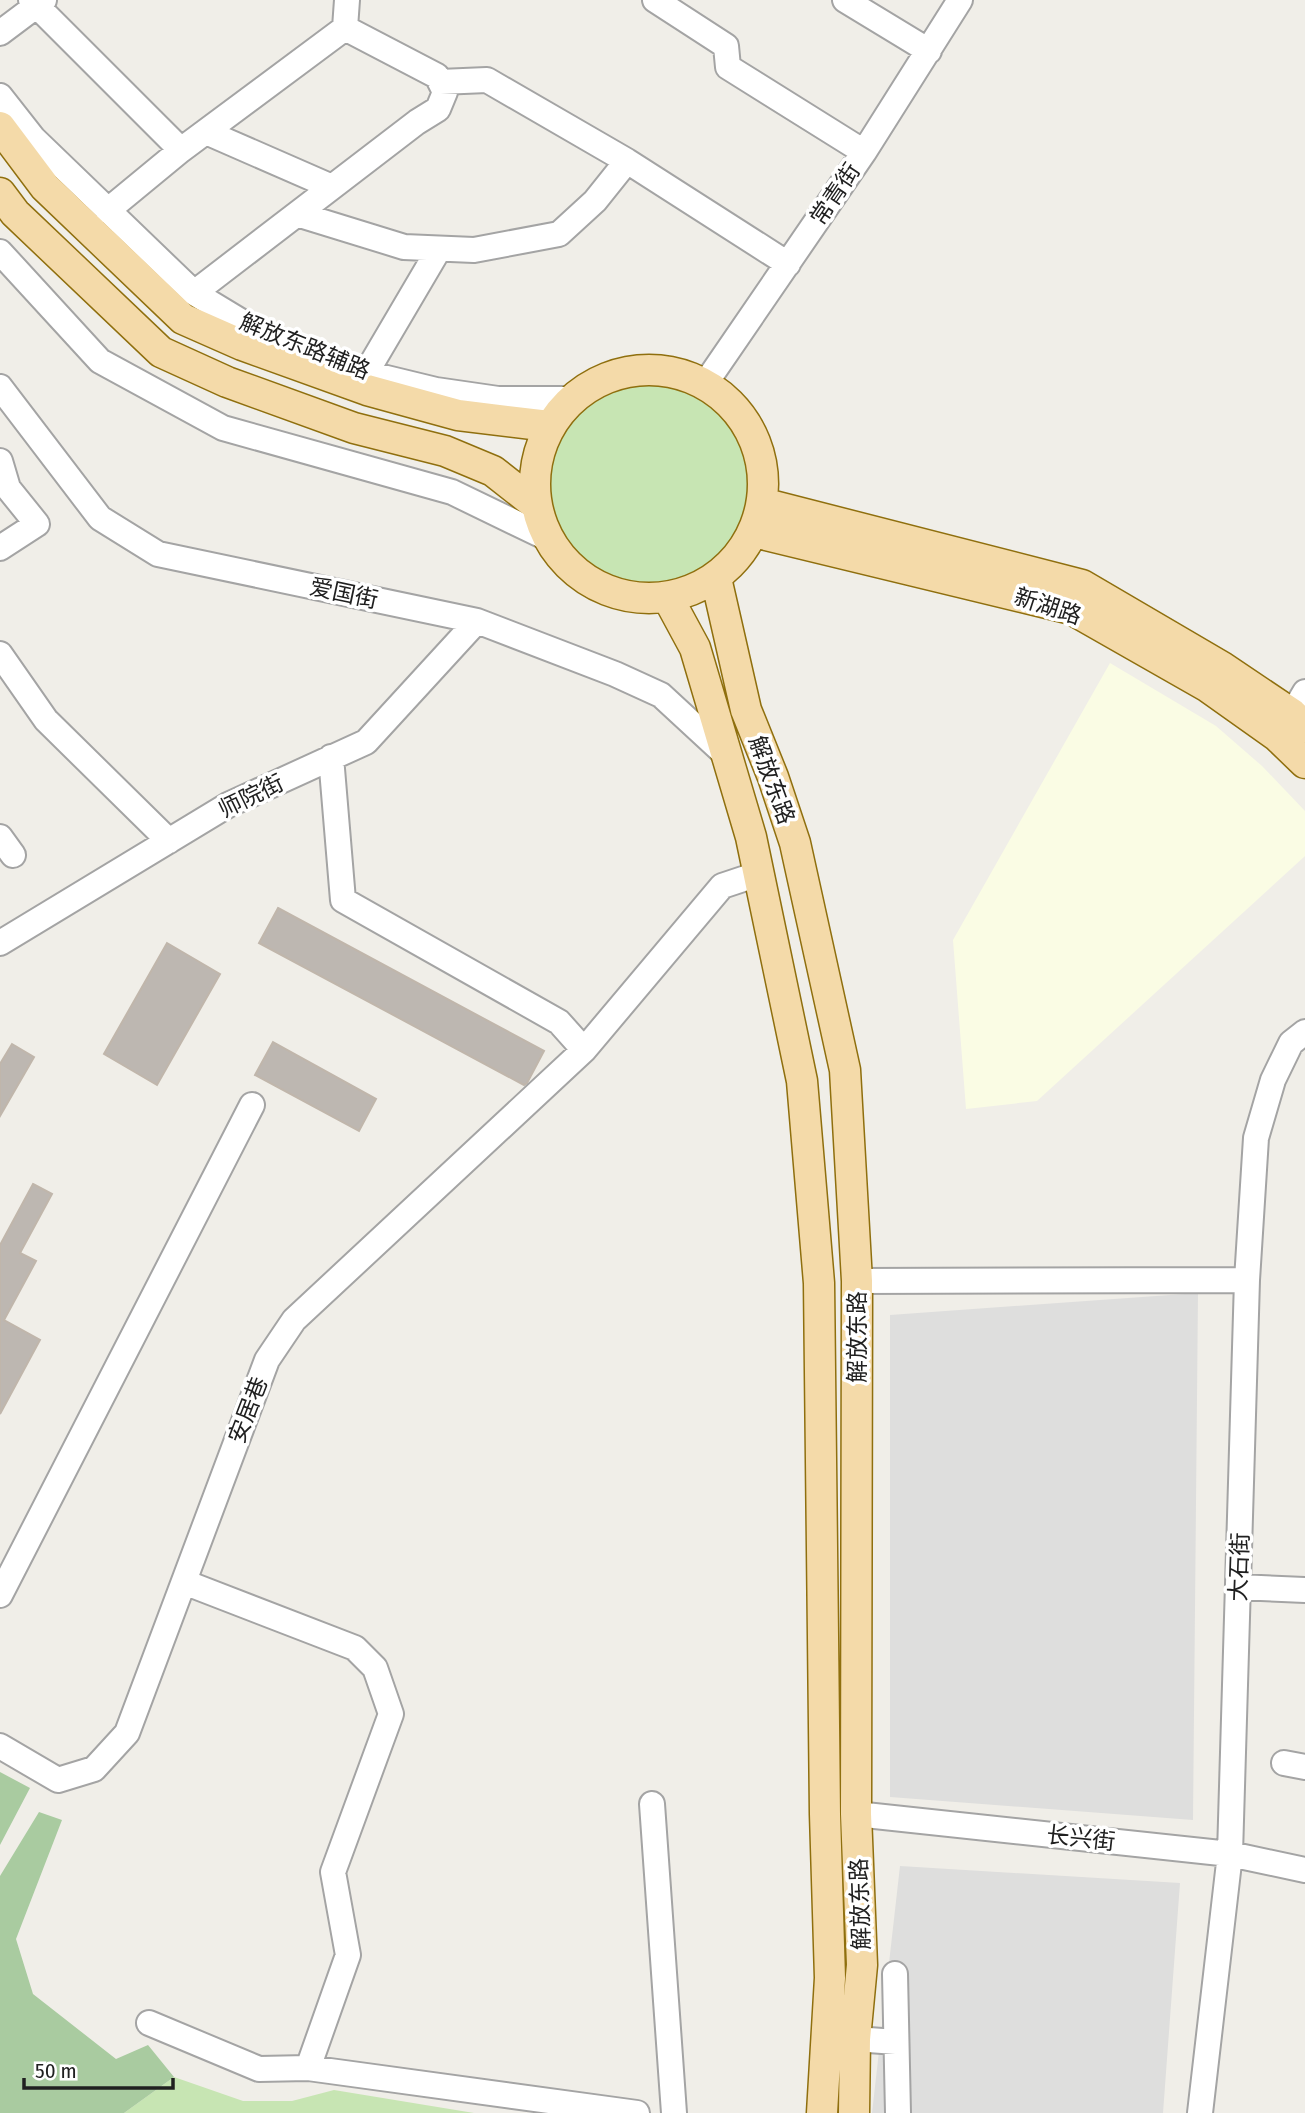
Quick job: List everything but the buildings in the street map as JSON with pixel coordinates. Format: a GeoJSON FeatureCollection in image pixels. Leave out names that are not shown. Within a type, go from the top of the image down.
{"type":"FeatureCollection","features":[{"type":"Feature","properties":{"kind":"main road"},"geometry":{"type":"LineString","coordinates":[[0,127],[45,187],[183,319],[242,345],[367,390],[458,415],[549,426]]}},
{"type":"Feature","properties":{"kind":"main road"},"geometry":{"type":"LineString","coordinates":[[0,193],[15,213],[161,352],[227,382],[354,428],[445,451],[493,471],[535,504]]}},
{"type":"Feature","properties":{"kind":"main road"},"geometry":{"type":"LineString","coordinates":[[636,370],[672,372],[705,384],[733,406],[752,435],[763,468],[762,503],[754,532],[738,558],[716,578],[693,591],[668,598],[632,598],[598,587],[568,567],[547,538],[535,504],[533,481],[536,459],[549,426],[571,398],[601,379],[636,370]]}},
{"type":"Feature","properties":{"kind":"main road","name":"新湖路"},"geometry":{"type":"LineString","coordinates":[[762,503],[1082,585],[1222,667],[1295,717],[1305,763]]}},
{"type":"Feature","properties":{"kind":"main road","name":"新湖路"},"geometry":{"type":"LineString","coordinates":[[754,532],[1071,609],[1208,687],[1295,717]]}},
{"type":"Feature","properties":{"kind":"main road","name":"解放东路"},"geometry":{"type":"LineString","coordinates":[[716,578],[746,710],[773,777],[795,844],[845,1070],[857,1281],[856,1814],[862,1965],[855,2039],[854,2113]]}},
{"type":"Feature","properties":{"kind":"main road","name":"解放东路"},"geometry":{"type":"LineString","coordinates":[[668,598],[695,648],[751,838],[802,1081],[819,1283],[825,1814],[830,1978],[822,2113]]}},
{"type":"Feature","properties":{"kind":"street"},"geometry":{"type":"LineString","coordinates":[[345,27],[346,0]]}},
{"type":"Feature","properties":{"kind":"street"},"geometry":{"type":"LineString","coordinates":[[655,0],[726,46],[729,67],[864,152]]}},
{"type":"Feature","properties":{"kind":"street"},"geometry":{"type":"LineString","coordinates":[[845,0],[929,51]]}},
{"type":"Feature","properties":{"kind":"street","name":"常青街"},"geometry":{"type":"LineString","coordinates":[[705,384],[864,152],[960,0]]}},
{"type":"Feature","properties":{"kind":"street"},"geometry":{"type":"LineString","coordinates":[[0,33],[37,2],[181,150]]}},
{"type":"Feature","properties":{"kind":"street"},"geometry":{"type":"LineString","coordinates":[[194,293],[417,122],[438,109],[445,92],[437,76],[345,27]]}},
{"type":"Feature","properties":{"kind":"street"},"geometry":{"type":"LineString","coordinates":[[107,211],[181,150],[345,27]]}},
{"type":"Feature","properties":{"kind":"street"},"geometry":{"type":"LineString","coordinates":[[440,82],[487,80],[627,161],[788,264]]}},
{"type":"Feature","properties":{"kind":"street","name":"解放东路辅路"},"geometry":{"type":"LineString","coordinates":[[0,96],[33,138],[194,293],[257,331],[366,373],[436,390],[498,399],[571,398]]}},
{"type":"Feature","properties":{"kind":"street"},"geometry":{"type":"LineString","coordinates":[[206,132],[332,187]]}},
{"type":"Feature","properties":{"kind":"street"},"geometry":{"type":"LineString","coordinates":[[297,214],[404,247],[474,250],[559,234],[595,201],[627,161]]}},
{"type":"Feature","properties":{"kind":"street"},"geometry":{"type":"LineString","coordinates":[[366,373],[439,249]]}},
{"type":"Feature","properties":{"kind":"street"},"geometry":{"type":"LineString","coordinates":[[0,252],[100,360],[223,428],[452,492],[547,538]]}},
{"type":"Feature","properties":{"kind":"street","name":"爱国街"},"geometry":{"type":"LineString","coordinates":[[0,387],[100,518],[158,554],[477,621],[615,674],[661,695],[726,755]]}},
{"type":"Feature","properties":{"kind":"street"},"geometry":{"type":"LineString","coordinates":[[0,461],[8,488],[37,524],[0,548]]}},
{"type":"Feature","properties":{"kind":"street","name":"师院街"},"geometry":{"type":"LineString","coordinates":[[0,943],[228,805],[366,741],[477,621]]}},
{"type":"Feature","properties":{"kind":"street"},"geometry":{"type":"LineString","coordinates":[[0,654],[46,720],[169,841]]}},
{"type":"Feature","properties":{"kind":"street"},"geometry":{"type":"LineString","coordinates":[[331,757],[343,900],[559,1022],[584,1049]]}},
{"type":"Feature","properties":{"kind":"street","name":"安居巷"},"geometry":{"type":"LineString","coordinates":[[0,1746],[58,1780],[94,1769],[127,1733],[267,1360],[294,1320],[584,1049],[722,886],[758,874]]}},
{"type":"Feature","properties":{"kind":"street","name":"大石街"},"geometry":{"type":"LineString","coordinates":[[1200,2113],[1230,1854],[1247,1280],[1255,1139],[1273,1080],[1291,1044],[1305,1032]]}},
{"type":"Feature","properties":{"kind":"street"},"geometry":{"type":"LineString","coordinates":[[0,1595],[252,1105]]}},
{"type":"Feature","properties":{"kind":"street"},"geometry":{"type":"LineString","coordinates":[[857,1281],[1247,1280]]}},
{"type":"Feature","properties":{"kind":"street"},"geometry":{"type":"LineString","coordinates":[[184,1582],[355,1648],[375,1668],[391,1713],[333,1872],[348,1955],[308,2068]]}},
{"type":"Feature","properties":{"kind":"street"},"geometry":{"type":"LineString","coordinates":[[1238,1587],[1305,1590]]}},
{"type":"Feature","properties":{"kind":"street"},"geometry":{"type":"LineString","coordinates":[[652,1804],[674,2113]]}},
{"type":"Feature","properties":{"kind":"street","name":"长兴街"},"geometry":{"type":"LineString","coordinates":[[856,1814],[1230,1854],[1305,1870]]}},
{"type":"Feature","properties":{"kind":"street"},"geometry":{"type":"LineString","coordinates":[[895,1974],[898,2113]]}},
{"type":"Feature","properties":{"kind":"street"},"geometry":{"type":"LineString","coordinates":[[149,2023],[260,2068],[308,2068],[636,2113]]}},
{"type":"Feature","properties":{"kind":"street"},"geometry":{"type":"LineString","coordinates":[[855,2039],[897,2042]]}},
{"type":"Feature","properties":{"kind":"shaded area"},"geometry":{"type":"Polygon","coordinates":[[[1110,663],[1216,726],[1262,766],[1305,811],[1305,856],[1037,1101],[966,1109],[953,940],[1110,663]]]}},
{"type":"Feature","properties":{"kind":"shaded area"},"geometry":{"type":"Polygon","coordinates":[[[1198,1293],[1193,1820],[890,1797],[890,1315],[1198,1293]]]}},
{"type":"Feature","properties":{"kind":"shaded area"},"geometry":{"type":"Polygon","coordinates":[[[900,1866],[1180,1883],[1163,2113],[872,2113],[900,1866]]]}},
{"type":"Feature","properties":{"kind":"green space"},"geometry":{"type":"Polygon","coordinates":[[[637,370],[659,370],[692,378],[729,403],[754,440],[762,484],[754,528],[729,565],[692,590],[659,598],[637,598],[594,585],[560,557],[542,528],[534,495],[534,473],[547,430],[575,396],[604,378],[637,370]]]}},
{"type":"Feature","properties":{"kind":"green space"},"geometry":{"type":"Polygon","coordinates":[[[0,1772],[30,1788],[0,1845],[0,1772]]]}},
{"type":"Feature","properties":{"kind":"green space"},"geometry":{"type":"Polygon","coordinates":[[[39,1812],[62,1820],[16,1939],[33,1994],[116,2059],[148,2045],[174,2077],[124,2113],[0,2113],[0,1876],[39,1812]]]}},
{"type":"Feature","properties":{"kind":"green space"},"geometry":{"type":"Polygon","coordinates":[[[174,2077],[243,2101],[292,2101],[334,2090],[474,2113],[124,2113],[174,2077]]]}}]}
